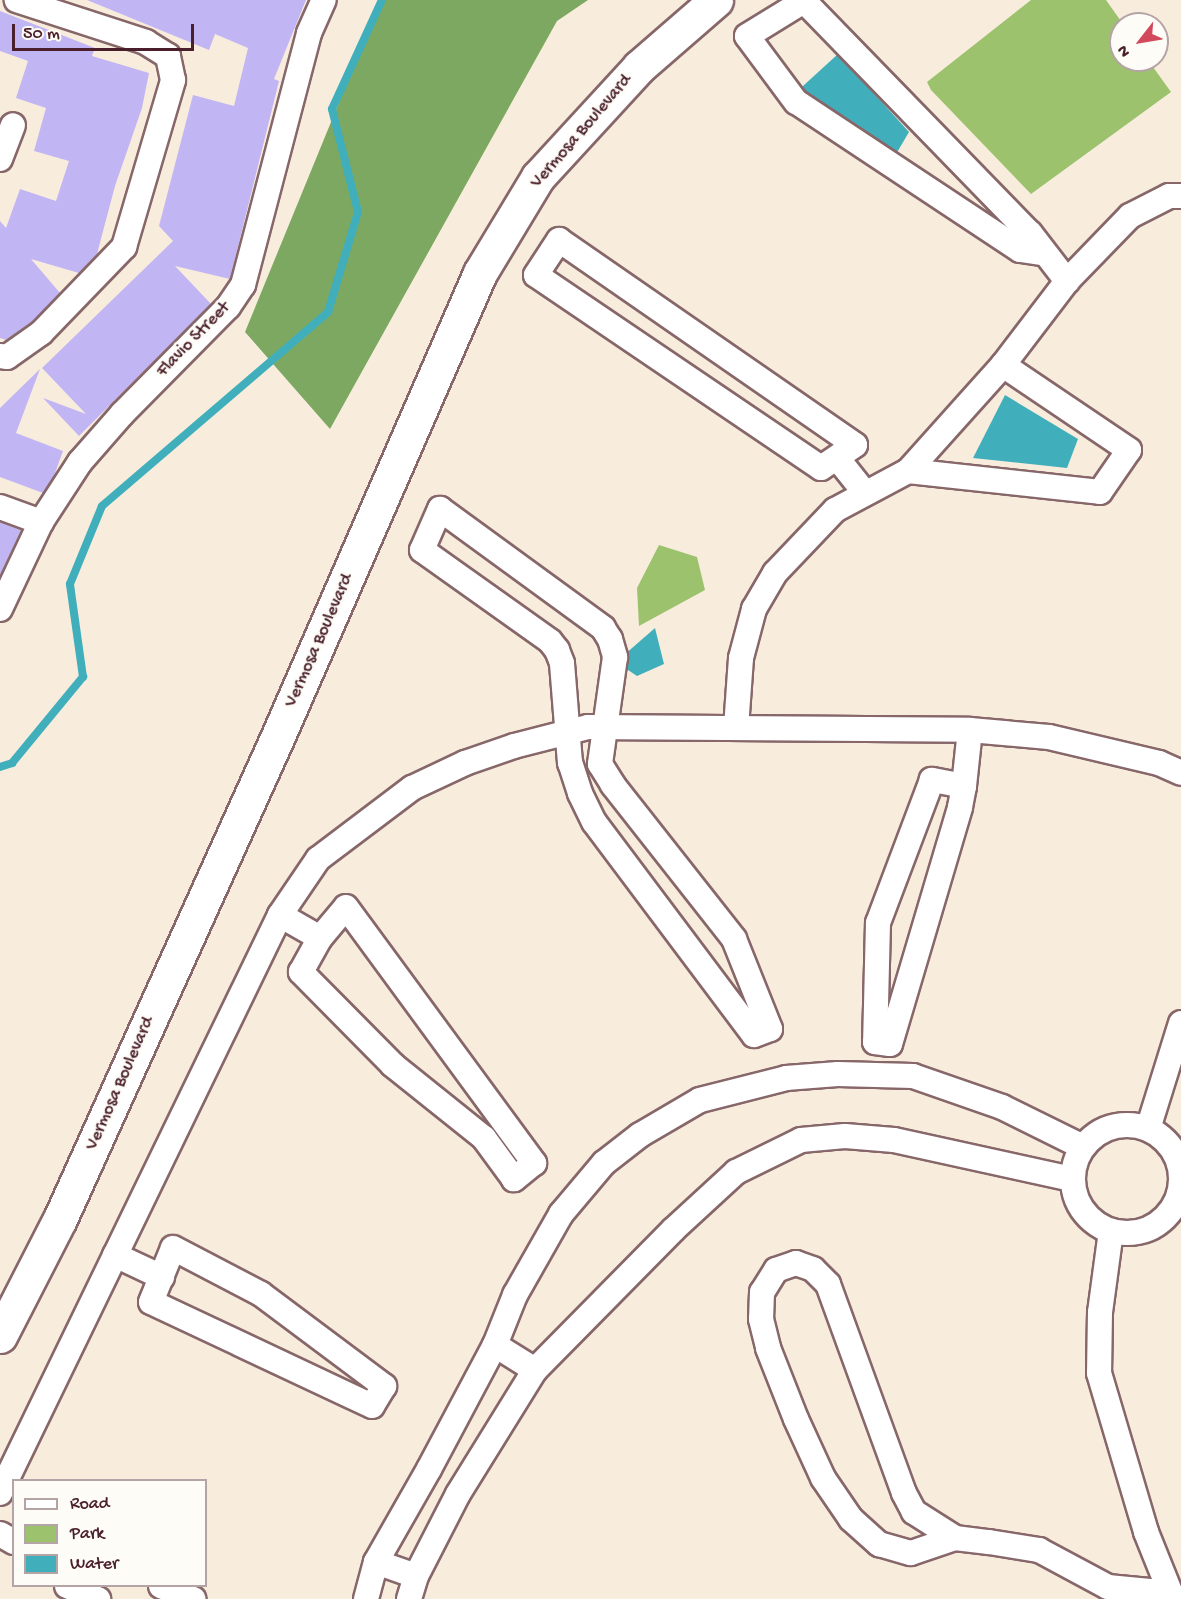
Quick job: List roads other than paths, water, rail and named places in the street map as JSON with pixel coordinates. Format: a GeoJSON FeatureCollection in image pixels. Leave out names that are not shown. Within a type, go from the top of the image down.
{"type":"FeatureCollection","features":[{"type":"Feature","properties":{"kind":"main road","name":"Vermosa Boulevard"},"geometry":{"type":"LineString","coordinates":[[0,1336],[60,1219],[278,736],[480,273],[538,177],[639,67],[716,0]]}},
{"type":"Feature","properties":{"kind":"street"},"geometry":{"type":"LineString","coordinates":[[0,356],[7,357],[41,333],[124,247],[172,80],[168,56],[146,42],[17,0]]}},
{"type":"Feature","properties":{"kind":"street","name":"Flavio Street"},"geometry":{"type":"LineString","coordinates":[[0,609],[41,522],[80,462],[122,414],[228,307],[243,285],[309,33],[324,0]]}},
{"type":"Feature","properties":{"kind":"street"},"geometry":{"type":"LineString","coordinates":[[1042,253],[1020,250],[796,102],[747,36],[804,1],[1030,233],[1042,253],[1067,281]]}},
{"type":"Feature","properties":{"kind":"street"},"geometry":{"type":"LineString","coordinates":[[0,159],[13,125]]}},
{"type":"Feature","properties":{"kind":"street"},"geometry":{"type":"LineString","coordinates":[[736,728],[741,658],[754,609],[775,573],[801,543],[835,510],[908,471],[1003,365],[1067,281],[1130,216],[1169,196],[1181,196]]}},
{"type":"Feature","properties":{"kind":"street"},"geometry":{"type":"LineString","coordinates":[[559,240],[855,445],[838,459],[821,468],[536,275],[559,240]]}},
{"type":"Feature","properties":{"kind":"street"},"geometry":{"type":"LineString","coordinates":[[908,471],[1100,492],[1129,450],[1003,365]]}},
{"type":"Feature","properties":{"kind":"street"},"geometry":{"type":"LineString","coordinates":[[838,459],[865,493]]}},
{"type":"Feature","properties":{"kind":"street"},"geometry":{"type":"LineString","coordinates":[[0,507],[41,522]]}},
{"type":"Feature","properties":{"kind":"street"},"geometry":{"type":"LineString","coordinates":[[440,509],[603,628],[610,639],[615,657],[603,727],[600,764],[613,785],[734,939],[770,1029],[754,1035],[601,831],[580,793],[570,763],[568,731],[562,663],[557,650],[550,641],[422,550],[440,509]]}},
{"type":"Feature","properties":{"kind":"street"},"geometry":{"type":"LineString","coordinates":[[0,1493],[280,915],[318,859],[411,788],[465,763],[568,731],[603,727],[970,730],[1049,737],[1159,763],[1181,774]]}},
{"type":"Feature","properties":{"kind":"street"},"geometry":{"type":"LineString","coordinates":[[964,786],[932,780],[878,923],[875,1042],[890,1044],[964,786],[970,730]]}},
{"type":"Feature","properties":{"kind":"street"},"geometry":{"type":"LineString","coordinates":[[570,763],[600,764]]}},
{"type":"Feature","properties":{"kind":"street"},"geometry":{"type":"LineString","coordinates":[[346,907],[534,1163],[514,1179],[484,1138],[393,1065],[301,972],[320,938],[346,907]]}},
{"type":"Feature","properties":{"kind":"street"},"geometry":{"type":"LineString","coordinates":[[280,915],[320,938]]}},
{"type":"Feature","properties":{"kind":"street"},"geometry":{"type":"LineString","coordinates":[[1148,1129],[1181,1023]]}},
{"type":"Feature","properties":{"kind":"street"},"geometry":{"type":"LineString","coordinates":[[366,1599],[376,1562],[495,1345],[515,1295],[561,1214],[604,1163],[640,1135],[700,1100],[786,1078],[838,1074],[913,1076],[1002,1107],[1083,1147]]}},
{"type":"Feature","properties":{"kind":"street"},"geometry":{"type":"LineString","coordinates":[[1130,1125],[1148,1129],[1164,1139],[1175,1154],[1181,1172],[1180,1191],[1173,1208],[1160,1222],[1137,1232],[1111,1231],[1096,1224],[1084,1211],[1076,1196],[1072,1179],[1075,1162],[1083,1147],[1095,1135],[1112,1126],[1130,1125]]}},
{"type":"Feature","properties":{"kind":"street"},"geometry":{"type":"LineString","coordinates":[[376,1562],[413,1588],[458,1494],[535,1370],[673,1230],[736,1172],[801,1140],[845,1136],[894,1140],[1072,1179]]}},
{"type":"Feature","properties":{"kind":"street"},"geometry":{"type":"LineString","coordinates":[[955,1538],[911,1553],[879,1544],[851,1520],[823,1478],[795,1419],[768,1348],[762,1318],[762,1292],[776,1270],[796,1263],[813,1269],[828,1284],[904,1493],[914,1512],[955,1538],[1039,1550],[1108,1587],[1172,1596],[1142,1521],[1099,1373],[1100,1312],[1111,1231]]}},
{"type":"Feature","properties":{"kind":"street"},"geometry":{"type":"LineString","coordinates":[[173,1248],[261,1294],[384,1386],[372,1406],[151,1302],[162,1277],[173,1248]]}},
{"type":"Feature","properties":{"kind":"street"},"geometry":{"type":"LineString","coordinates":[[115,1255],[162,1277]]}},
{"type":"Feature","properties":{"kind":"street"},"geometry":{"type":"LineString","coordinates":[[495,1345],[535,1370]]}},
{"type":"Feature","properties":{"kind":"street"},"geometry":{"type":"LineString","coordinates":[[69,1587],[98,1599]]}},
{"type":"Feature","properties":{"kind":"street"},"geometry":{"type":"LineString","coordinates":[[164,1587],[193,1599]]}},
{"type":"Feature","properties":{"kind":"water"},"geometry":{"type":"Polygon","coordinates":[[[838,54],[909,132],[892,161],[792,96],[838,54]]]}},
{"type":"Feature","properties":{"kind":"water"},"geometry":{"type":"Polygon","coordinates":[[[1005,395],[1078,439],[1067,468],[973,458],[1005,395]]]}},
{"type":"Feature","properties":{"kind":"water"},"geometry":{"type":"Polygon","coordinates":[[[655,628],[664,664],[637,676],[616,662],[655,628]]]}},
{"type":"Feature","properties":{"kind":"waterway"},"geometry":{"type":"LineString","coordinates":[[0,767],[12,763],[83,677],[70,584],[102,506],[328,312],[358,212],[332,109],[382,0]]}}]}
